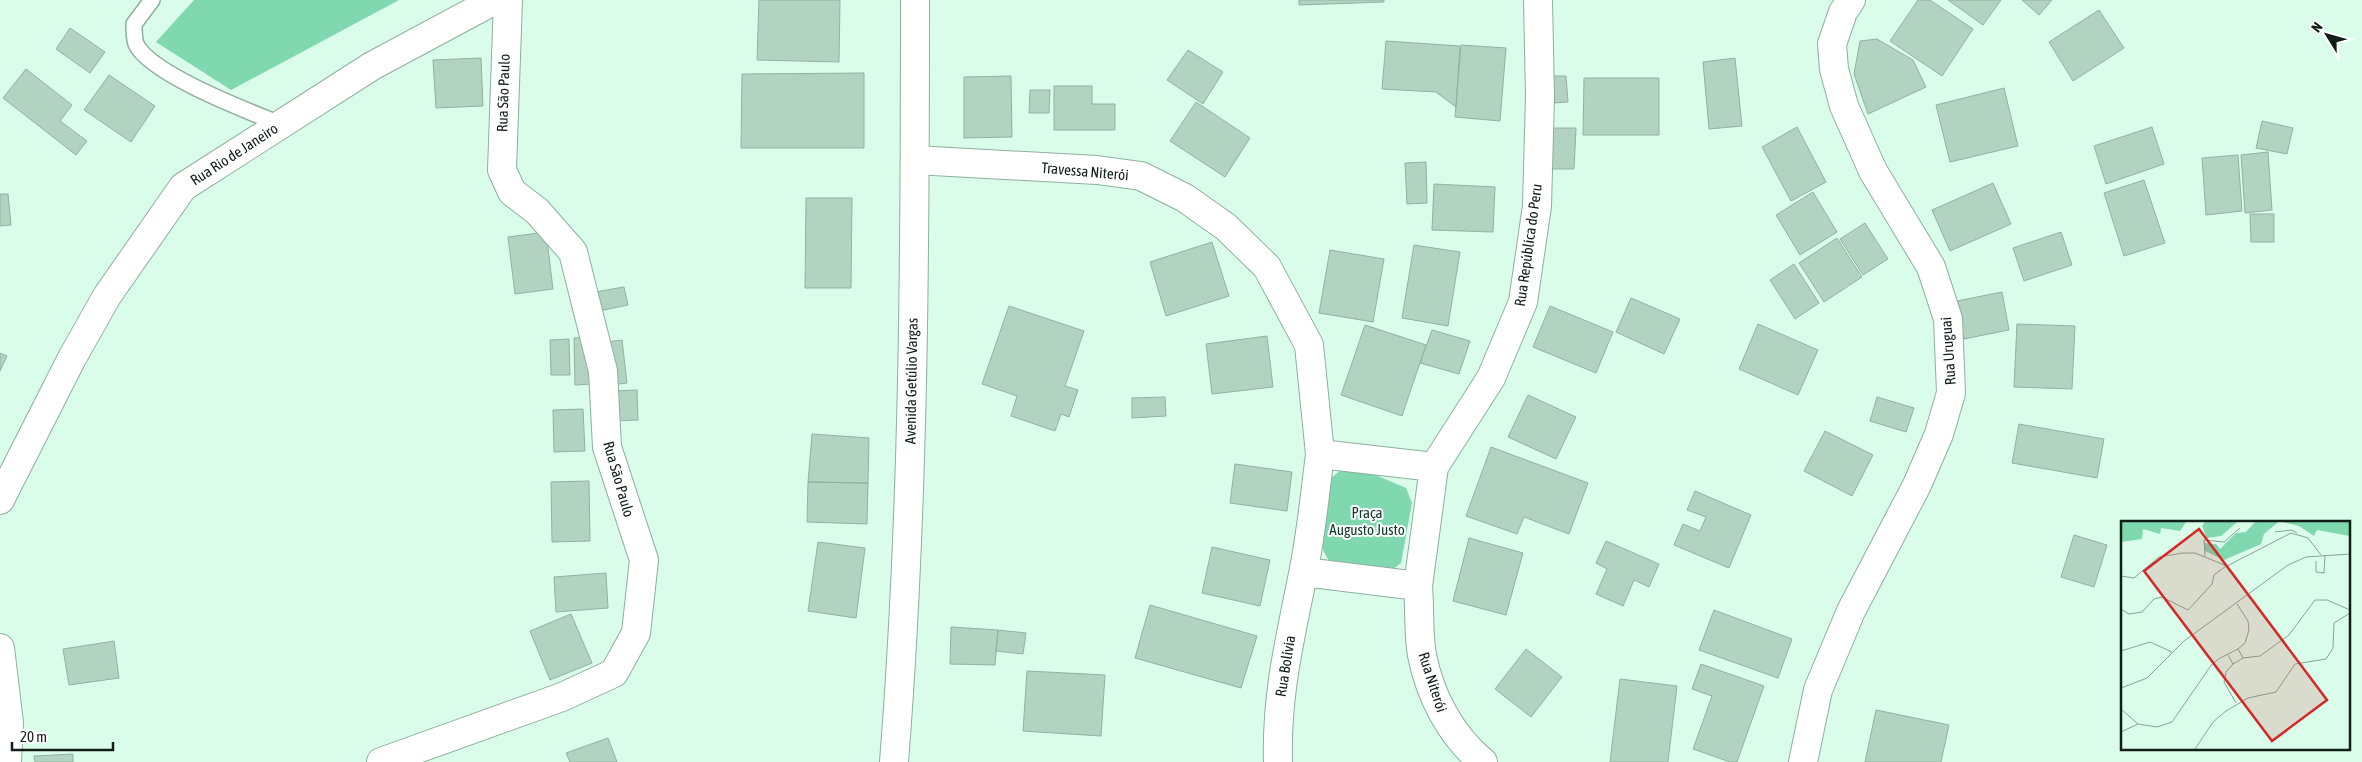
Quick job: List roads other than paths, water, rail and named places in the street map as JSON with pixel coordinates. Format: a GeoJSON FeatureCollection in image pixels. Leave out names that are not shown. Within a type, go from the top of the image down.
{"type":"FeatureCollection","features":[{"type":"Feature","properties":{"kind":"street","name":"Rua Rio de Janeiro"},"geometry":{"type":"LineString","coordinates":[[0,500],[72,358],[107,296],[183,187],[372,66],[495,0]]}},
{"type":"Feature","properties":{"kind":"street","name":"Rua São Paulo"},"geometry":{"type":"LineString","coordinates":[[381,762],[562,697],[614,672],[636,633],[644,560],[607,447],[603,371],[573,252],[537,211],[512,192],[502,170],[508,0]]}},
{"type":"Feature","properties":{"kind":"street","name":"Avenida Getúlio Vargas"},"geometry":{"type":"LineString","coordinates":[[894,762],[908,510],[915,160],[915,0]]}},
{"type":"Feature","properties":{"kind":"street","name":"Rua República do Peru"},"geometry":{"type":"LineString","coordinates":[[1434,467],[1492,378],[1523,302],[1537,206],[1540,96],[1538,0]]}},
{"type":"Feature","properties":{"kind":"street","name":"Rua Uruguai"},"geometry":{"type":"LineString","coordinates":[[1803,762],[1818,690],[1851,611],[1932,451],[1951,393],[1948,319],[1931,267],[1873,171],[1844,106],[1834,69],[1832,44],[1843,12],[1851,0]]}},
{"type":"Feature","properties":{"kind":"street","name":"Travessa Niterói"},"geometry":{"type":"LineString","coordinates":[[915,160],[1097,170],[1140,176],[1185,198],[1226,227],[1267,267],[1309,345],[1320,454]]}},
{"type":"Feature","properties":{"kind":"street"},"geometry":{"type":"LineString","coordinates":[[1320,454],[1434,467],[1418,586],[1304,572],[1320,454]]}},
{"type":"Feature","properties":{"kind":"street","name":"Rua Bolívia"},"geometry":{"type":"LineString","coordinates":[[1278,762],[1277,727],[1284,664],[1304,572]]}},
{"type":"Feature","properties":{"kind":"street","name":"Rua Niterói"},"geometry":{"type":"LineString","coordinates":[[1418,586],[1422,655],[1442,714],[1470,752],[1483,762]]}},
{"type":"Feature","properties":{"kind":"street"},"geometry":{"type":"LineString","coordinates":[[0,648],[9,724],[7,762]]}},
{"type":"Feature","properties":{"kind":"lane"},"geometry":{"type":"LineString","coordinates":[[152,0],[134,24],[136,43],[146,56],[194,87],[280,124]]}},
{"type":"Feature","properties":{"kind":"park label","name":"Praça Augusto Justo"},"geometry":{"type":"Point","coordinates":[1367,520]}}]}
